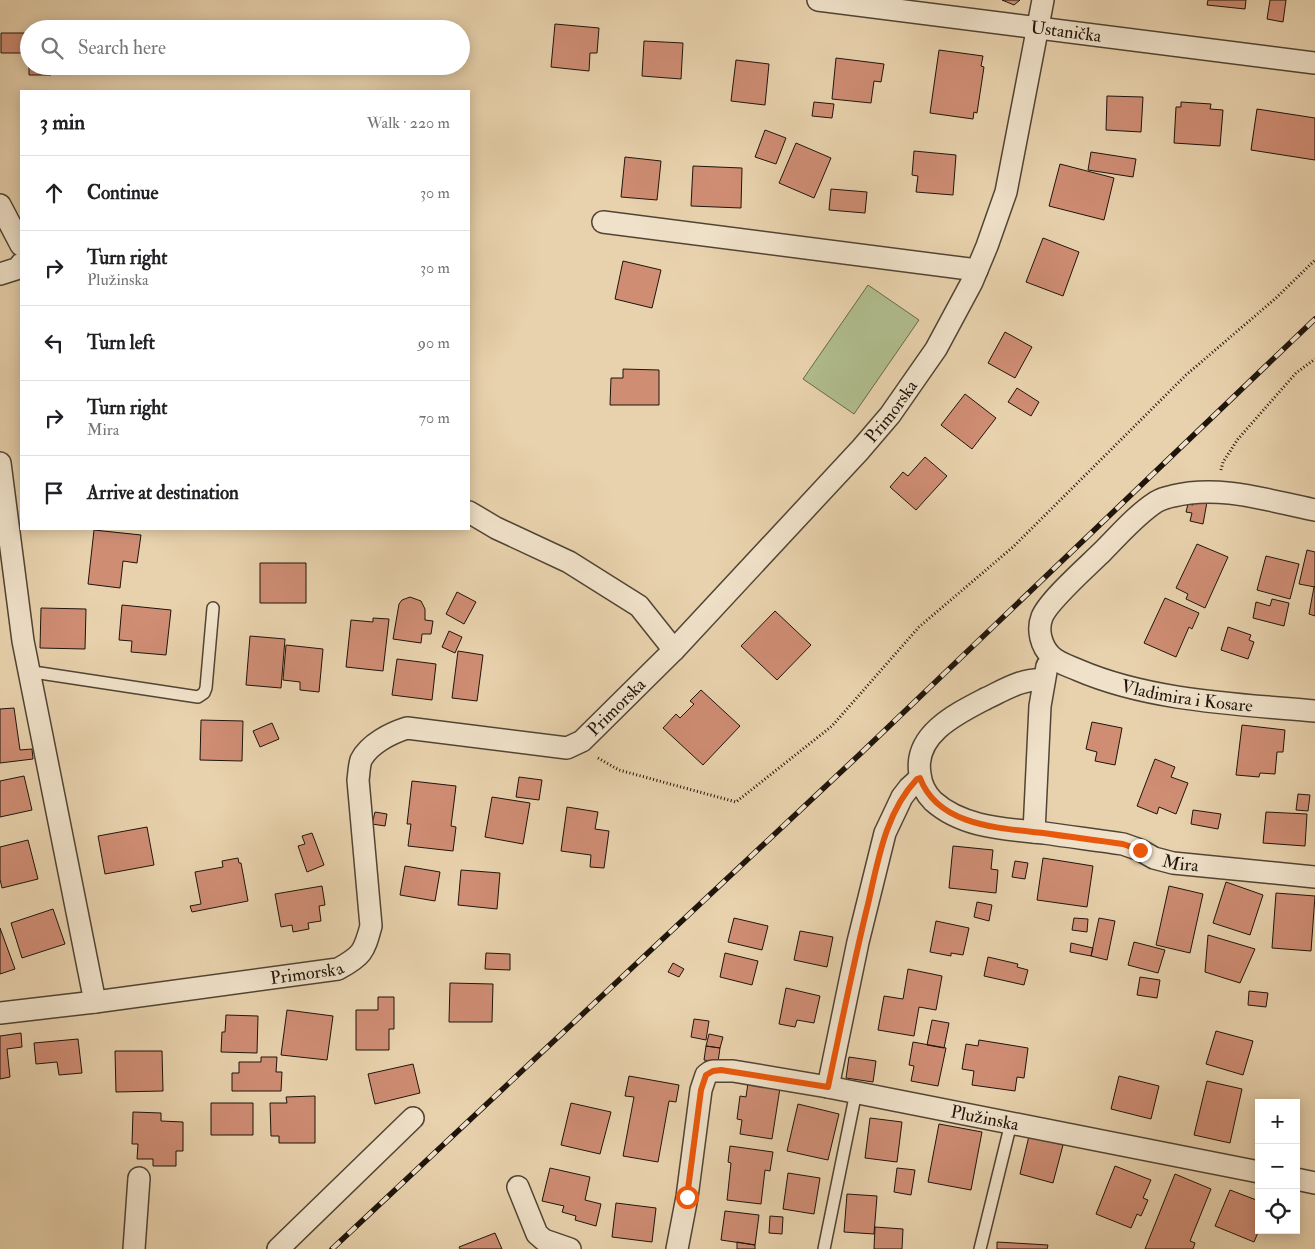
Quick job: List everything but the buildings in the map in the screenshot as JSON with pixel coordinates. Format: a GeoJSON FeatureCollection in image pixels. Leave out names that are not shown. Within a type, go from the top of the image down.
{"type":"FeatureCollection","features":[{"type":"Feature","properties":{"kind":"street","name":"Ustanička"},"geometry":{"type":"LineString","coordinates":[[818,0],[1315,63]]}},
{"type":"Feature","properties":{"kind":"street","name":"Primorska"},"geometry":{"type":"LineString","coordinates":[[0,1012],[94,1002],[338,969],[354,960],[366,948],[371,926],[358,780],[362,760],[375,744],[391,734],[407,728],[567,748],[582,741],[674,650],[853,457],[890,415],[936,350],[977,270],[1006,192],[1043,0]]}},
{"type":"Feature","properties":{"kind":"street"},"geometry":{"type":"LineString","coordinates":[[0,205],[20,243]]}},
{"type":"Feature","properties":{"kind":"street"},"geometry":{"type":"LineString","coordinates":[[603,222],[977,270]]}},
{"type":"Feature","properties":{"kind":"street"},"geometry":{"type":"LineString","coordinates":[[0,274],[20,266]]}},
{"type":"Feature","properties":{"kind":"street"},"geometry":{"type":"LineString","coordinates":[[0,463],[23,640],[94,1002]]}},
{"type":"Feature","properties":{"kind":"street"},"geometry":{"type":"LineString","coordinates":[[1034,832],[1036,757],[1044,680],[1048,663],[1057,660],[1044,647],[1040,636],[1040,628],[1042,616],[1067,587],[1122,532],[1157,501],[1192,492],[1216,491],[1315,510]]}},
{"type":"Feature","properties":{"kind":"street"},"geometry":{"type":"LineString","coordinates":[[470,513],[496,528],[569,562],[639,606],[674,650]]}},
{"type":"Feature","properties":{"kind":"street","name":"Vladimira i Kosare"},"geometry":{"type":"LineString","coordinates":[[1057,660],[1092,676],[1137,689],[1231,704],[1315,711]]}},
{"type":"Feature","properties":{"kind":"street"},"geometry":{"type":"LineString","coordinates":[[828,1087],[858,942],[885,832],[902,797],[908,788],[920,778],[919,768],[922,748],[938,727],[971,706],[1008,687],[1034,679],[1044,680]]}},
{"type":"Feature","properties":{"kind":"street","name":"Mira"},"geometry":{"type":"LineString","coordinates":[[920,778],[932,799],[943,808],[964,819],[994,827],[1123,844],[1140,850],[1154,858],[1173,863],[1315,877]]}},
{"type":"Feature","properties":{"kind":"street","name":"Plužinska"},"geometry":{"type":"LineString","coordinates":[[678,1249],[701,1090],[706,1075],[713,1071],[733,1071],[856,1092],[1255,1171]]}},
{"type":"Feature","properties":{"kind":"street"},"geometry":{"type":"LineString","coordinates":[[278,1249],[413,1118]]}},
{"type":"Feature","properties":{"kind":"street"},"geometry":{"type":"LineString","coordinates":[[134,1249],[139,1178]]}},
{"type":"Feature","properties":{"kind":"street"},"geometry":{"type":"LineString","coordinates":[[1300,1180],[1315,1183]]}},
{"type":"Feature","properties":{"kind":"street"},"geometry":{"type":"LineString","coordinates":[[518,1187],[537,1234],[544,1240],[570,1249]]}},
{"type":"Feature","properties":{"kind":"lane"},"geometry":{"type":"LineString","coordinates":[[29,674],[40,673],[198,697],[204,693],[206,688],[213,608]]}},
{"type":"Feature","properties":{"kind":"lane"},"geometry":{"type":"LineString","coordinates":[[824,1249],[856,1092]]}},
{"type":"Feature","properties":{"kind":"lane"},"geometry":{"type":"LineString","coordinates":[[980,1249],[1012,1123]]}},
{"type":"Feature","properties":{"kind":"path"},"geometry":{"type":"LineString","coordinates":[[575,745],[619,770],[736,802],[832,726],[919,627],[1013,547],[1186,375],[1276,298],[1315,260]]}},
{"type":"Feature","properties":{"kind":"path"},"geometry":{"type":"LineString","coordinates":[[1216,491],[1217,479],[1223,462],[1238,439],[1296,373],[1315,359]]}},
{"type":"Feature","properties":{"kind":"green space"},"geometry":{"type":"Polygon","coordinates":[[[868,285],[919,320],[854,414],[803,379],[868,285]]]}},
{"type":"Feature","properties":{"kind":"railway"},"geometry":{"type":"LineString","coordinates":[[332,1249],[859,755],[1315,319]]}},
{"type":"Feature","properties":{"kind":"route"},"geometry":{"type":"LineString","coordinates":[[687,1197],[701,1090],[706,1075],[713,1071],[733,1071],[828,1087],[858,942],[885,832],[902,797],[917,779],[920,778],[932,799],[943,808],[964,819],[994,827],[1123,844],[1140,850]]}}]}
